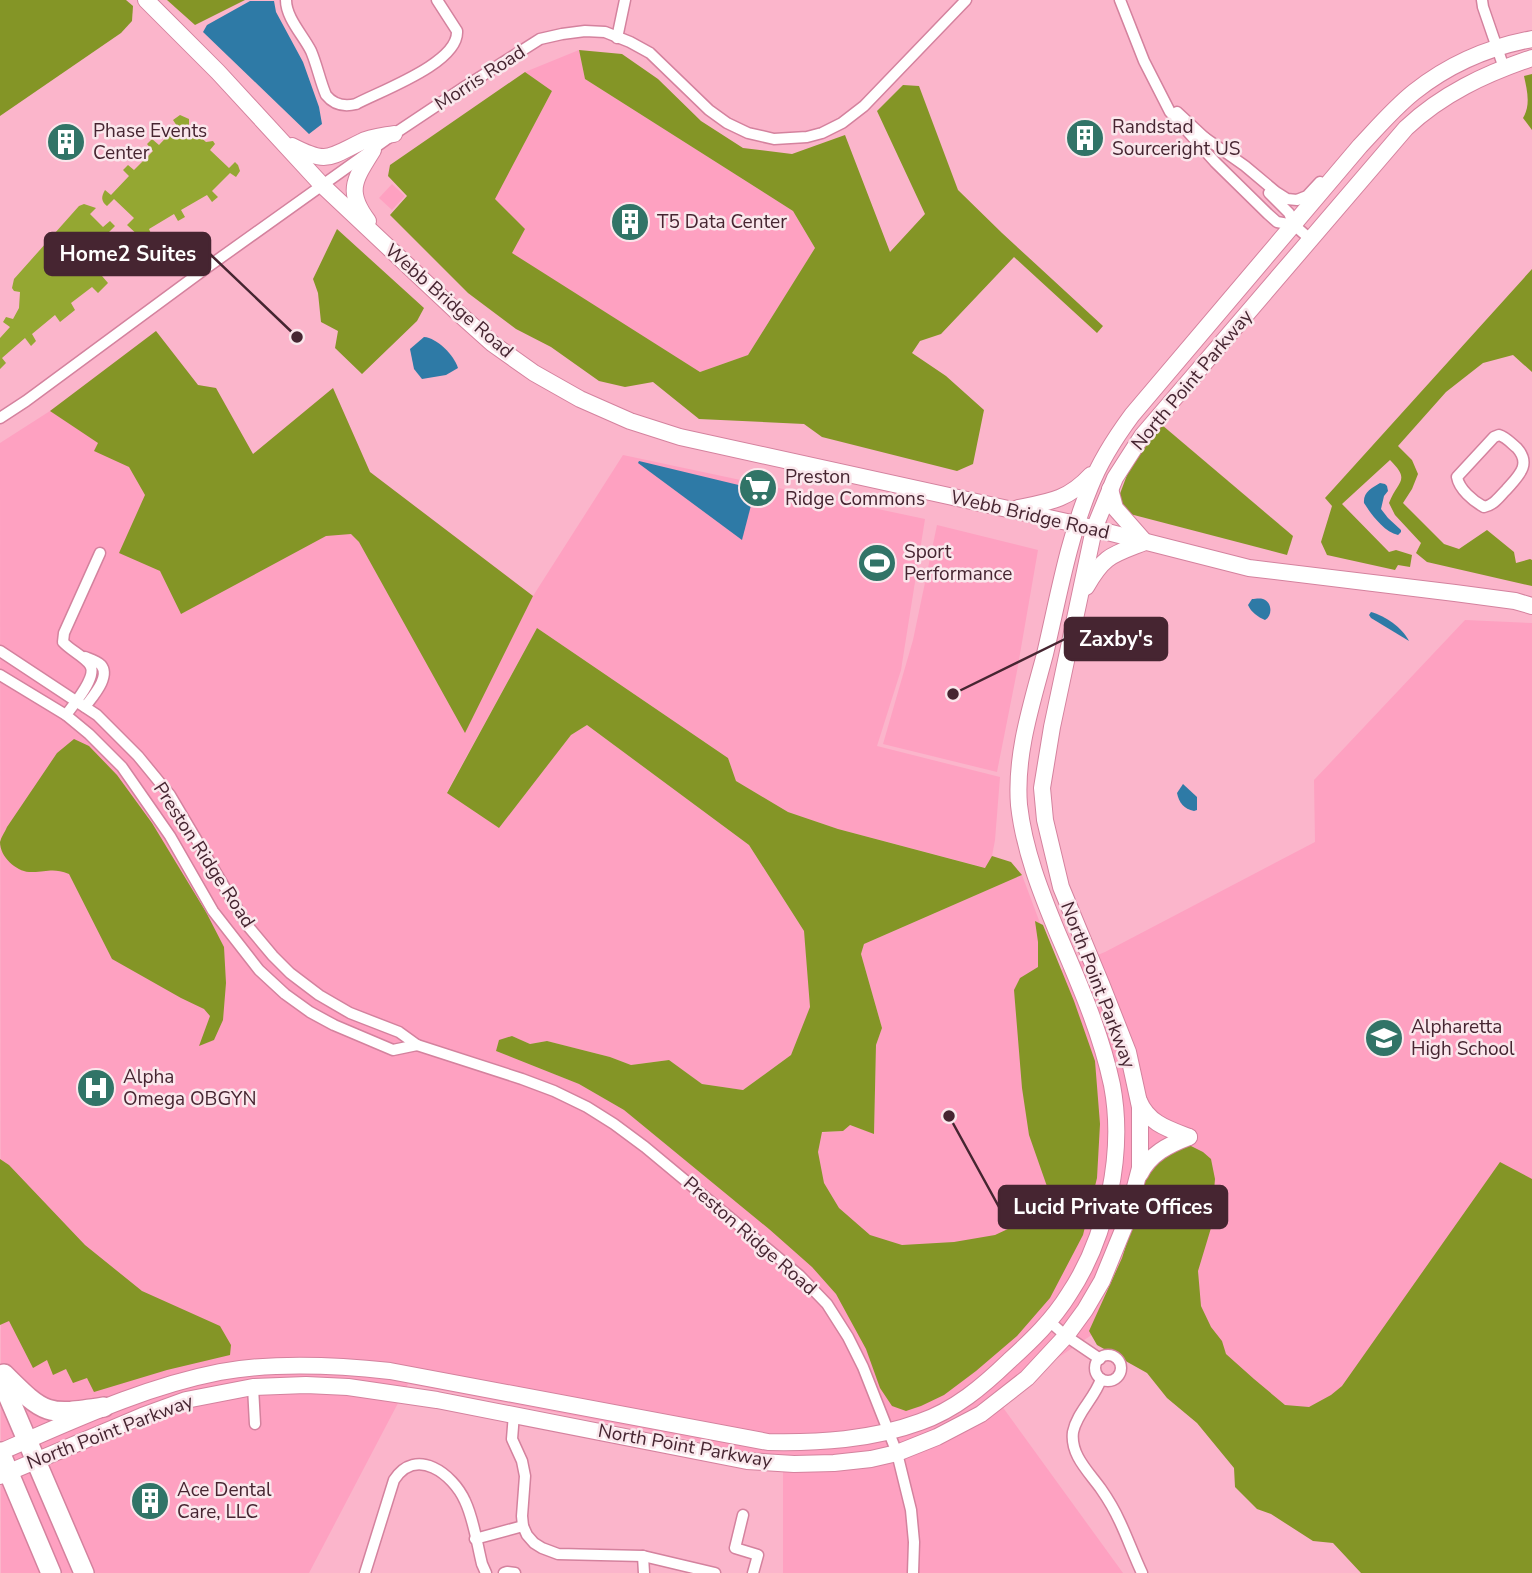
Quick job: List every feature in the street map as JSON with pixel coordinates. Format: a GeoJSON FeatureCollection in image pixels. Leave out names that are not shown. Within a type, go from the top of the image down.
{"type":"FeatureCollection","features":[{"type":"Feature","properties":{"kind":"highway"},"geometry":{"type":"LineString","coordinates":[[0,1370],[26,1396],[47,1410],[71,1412],[104,1407]]}},
{"type":"Feature","properties":{"kind":"highway"},"geometry":{"type":"LineString","coordinates":[[0,1377],[84,1573]]}},
{"type":"Feature","properties":{"kind":"highway"},"geometry":{"type":"LineString","coordinates":[[0,1452],[4,1474],[51,1573]]}},
{"type":"Feature","properties":{"kind":"street","name":"Webb Bridge Road"},"geometry":{"type":"LineString","coordinates":[[146,0],[218,72],[322,185],[493,344],[534,373],[580,399],[630,421],[680,437],[1076,524],[1249,568],[1467,594],[1532,606]]}},
{"type":"Feature","properties":{"kind":"street"},"geometry":{"type":"LineString","coordinates":[[286,0],[289,12],[311,50],[326,95],[339,105],[348,106],[410,79],[454,44],[457,31],[437,0]]}},
{"type":"Feature","properties":{"kind":"street"},"geometry":{"type":"LineString","coordinates":[[617,37],[625,0]]}},
{"type":"Feature","properties":{"kind":"street","name":"Morris Road"},"geometry":{"type":"LineString","coordinates":[[0,418],[394,134],[540,39],[585,31],[605,32],[650,53],[709,110],[727,123],[748,133],[774,139],[807,137],[842,123],[864,106],[967,0]]}},
{"type":"Feature","properties":{"kind":"street"},"geometry":{"type":"LineString","coordinates":[[1119,0],[1140,54],[1170,112],[1214,162],[1268,214],[1277,222],[1294,225]]}},
{"type":"Feature","properties":{"kind":"street"},"geometry":{"type":"LineString","coordinates":[[1482,0],[1503,68]]}},
{"type":"Feature","properties":{"kind":"street","name":"North Point Parkway"},"geometry":{"type":"LineString","coordinates":[[0,1452],[104,1407],[181,1381],[222,1372],[295,1366],[345,1366],[390,1371],[768,1442],[823,1443],[889,1432],[920,1422],[960,1403],[988,1382],[1049,1321],[1070,1294],[1088,1261],[1104,1220],[1111,1187],[1115,1148],[1112,1087],[1101,1044],[1041,893],[1028,850],[1020,806],[1019,766],[1031,709],[1076,524],[1090,487],[1110,447],[1132,415],[1360,146],[1396,108],[1440,73],[1463,60],[1532,39]]}},
{"type":"Feature","properties":{"kind":"street","name":"North Point Parkway"},"geometry":{"type":"LineString","coordinates":[[4,1474],[186,1400],[253,1387],[306,1385],[348,1387],[437,1399],[747,1461],[834,1463],[897,1453],[937,1437],[981,1414],[1027,1378],[1066,1336],[1085,1310],[1107,1270],[1125,1225],[1140,1168],[1140,1107],[1128,1052],[1060,887],[1045,820],[1042,788],[1094,529],[1110,489],[1142,436],[1385,152],[1433,104],[1503,68],[1532,58]]}},
{"type":"Feature","properties":{"kind":"street"},"geometry":{"type":"LineString","coordinates":[[1166,104],[1264,188],[1288,211],[1294,225],[1310,239]]}},
{"type":"Feature","properties":{"kind":"street"},"geometry":{"type":"LineString","coordinates":[[281,141],[310,156],[324,158],[339,154],[363,140],[394,134]]}},
{"type":"Feature","properties":{"kind":"street"},"geometry":{"type":"LineString","coordinates":[[1201,135],[1287,199],[1307,196],[1351,148],[1360,146]]}},
{"type":"Feature","properties":{"kind":"street"},"geometry":{"type":"LineString","coordinates":[[373,150],[356,178],[354,198],[388,248]]}},
{"type":"Feature","properties":{"kind":"street"},"geometry":{"type":"LineString","coordinates":[[1499,435],[1524,457],[1526,476],[1486,507],[1478,504],[1461,488],[1457,480],[1494,437],[1499,435]]}},
{"type":"Feature","properties":{"kind":"street"},"geometry":{"type":"LineString","coordinates":[[1009,510],[1067,496],[1077,490],[1099,466]]}},
{"type":"Feature","properties":{"kind":"street"},"geometry":{"type":"LineString","coordinates":[[1079,600],[1094,573],[1108,556],[1145,542],[1115,508],[1110,489]]}},
{"type":"Feature","properties":{"kind":"street"},"geometry":{"type":"LineString","coordinates":[[66,715],[102,682],[104,677],[99,663],[70,650],[63,642],[64,633],[100,553]]}},
{"type":"Feature","properties":{"kind":"street","name":"Preston Ridge Road"},"geometry":{"type":"LineString","coordinates":[[0,651],[97,715],[138,756],[170,795],[247,925],[290,973],[319,995],[350,1013],[399,1032],[417,1045],[522,1079],[587,1107],[645,1147],[799,1275],[827,1304],[853,1347],[889,1432],[911,1510],[913,1573]]}},
{"type":"Feature","properties":{"kind":"street","name":"Preston Ridge Road"},"geometry":{"type":"LineString","coordinates":[[0,675],[66,715],[122,766],[170,836],[213,911],[259,970],[310,1012],[334,1025],[393,1050],[417,1045]]}},
{"type":"Feature","properties":{"kind":"street"},"geometry":{"type":"LineString","coordinates":[[1137,1094],[1149,1118],[1189,1137],[1156,1154],[1144,1167],[1138,1180]]}},
{"type":"Feature","properties":{"kind":"street"},"geometry":{"type":"LineString","coordinates":[[1049,1321],[1100,1359]]}},
{"type":"Feature","properties":{"kind":"street"},"geometry":{"type":"LineString","coordinates":[[1101,1379],[1114,1380],[1120,1374],[1121,1365],[1116,1358],[1112,1356],[1100,1359],[1096,1369],[1101,1379],[1098,1390],[1078,1418],[1073,1434],[1075,1450],[1083,1467],[1102,1490],[1120,1521],[1142,1573]]}},
{"type":"Feature","properties":{"kind":"street"},"geometry":{"type":"LineString","coordinates":[[253,1387],[255,1424]]}},
{"type":"Feature","properties":{"kind":"street"},"geometry":{"type":"LineString","coordinates":[[514,1414],[512,1439],[522,1461],[525,1476],[523,1527],[534,1543],[558,1554],[643,1556],[715,1573]]}},
{"type":"Feature","properties":{"kind":"street"},"geometry":{"type":"LineString","coordinates":[[365,1573],[394,1480],[404,1469],[416,1464],[435,1467],[458,1489],[466,1503],[486,1573]]}},
{"type":"Feature","properties":{"kind":"street"},"geometry":{"type":"LineString","coordinates":[[743,1515],[735,1548],[758,1555],[753,1573]]}},
{"type":"Feature","properties":{"kind":"street"},"geometry":{"type":"LineString","coordinates":[[475,1539],[523,1527]]}},
{"type":"Feature","properties":{"kind":"street"},"geometry":{"type":"LineString","coordinates":[[643,1556],[644,1573]]}},
{"type":"Feature","properties":{"kind":"street"},"geometry":{"type":"LineString","coordinates":[[505,1573],[515,1573]]}},
{"type":"Feature","properties":{"kind":"shaded area"},"geometry":{"type":"Polygon","coordinates":[[[579,50],[585,79],[793,211],[815,248],[748,355],[700,372],[511,253],[494,199],[552,91],[525,72],[579,50]]]}},
{"type":"Feature","properties":{"kind":"shaded area"},"geometry":{"type":"Polygon","coordinates":[[[392,184],[405,196],[392,210],[379,198],[392,184]]]}},
{"type":"Feature","properties":{"kind":"shaded area"},"geometry":{"type":"Polygon","coordinates":[[[156,331],[198,385],[216,388],[253,454],[333,388],[370,472],[533,596],[623,455],[925,519],[901,670],[877,746],[1000,777],[995,840],[986,868],[838,829],[788,812],[736,781],[728,758],[537,628],[447,792],[499,828],[571,735],[587,725],[749,845],[804,931],[811,1007],[791,1055],[743,1090],[702,1084],[669,1060],[631,1065],[547,1041],[530,1044],[512,1036],[496,1051],[579,1084],[624,1110],[735,1201],[804,1134],[843,1131],[849,1125],[874,1133],[876,1045],[882,1028],[861,954],[864,944],[1022,875],[1058,971],[1105,952],[1315,842],[1314,780],[1465,620],[1532,623],[1532,1455],[1423,1487],[1096,1332],[1028,1378],[999,1402],[1123,1573],[783,1573],[783,1455],[760,1457],[669,1434],[408,1384],[309,1573],[1,1573],[0,443],[50,411],[156,331]]]}},
{"type":"Feature","properties":{"kind":"shaded area"},"geometry":{"type":"Polygon","coordinates":[[[937,525],[1038,550],[997,772],[883,744],[913,640],[937,525]]]}},
{"type":"Feature","properties":{"kind":"green space"},"geometry":{"type":"Polygon","coordinates":[[[0,0],[126,0],[133,6],[132,21],[121,33],[0,116],[0,0]]]}},
{"type":"Feature","properties":{"kind":"green space"},"geometry":{"type":"Polygon","coordinates":[[[167,0],[245,0],[195,25],[167,0]]]}},
{"type":"Feature","properties":{"kind":"green space"},"geometry":{"type":"Polygon","coordinates":[[[579,50],[622,54],[658,79],[701,121],[743,148],[792,154],[845,135],[890,252],[925,214],[877,111],[903,85],[919,86],[958,190],[1103,326],[1097,333],[1014,257],[941,334],[920,341],[912,353],[946,376],[984,410],[973,464],[957,471],[822,437],[804,424],[699,419],[653,382],[625,387],[599,381],[551,347],[516,329],[468,293],[390,215],[407,196],[388,176],[390,165],[525,72],[552,91],[495,199],[525,229],[512,253],[700,372],[748,355],[815,248],[793,211],[585,79],[579,50]]]}},
{"type":"Feature","properties":{"kind":"green space"},"geometry":{"type":"Polygon","coordinates":[[[1532,74],[1532,130],[1523,118],[1528,103],[1524,76],[1532,74]]]}},
{"type":"Feature","properties":{"kind":"green space"},"geometry":{"type":"Polygon","coordinates":[[[180,115],[189,119],[189,127],[206,142],[213,141],[215,144],[210,150],[229,168],[235,162],[240,171],[236,177],[230,173],[212,191],[218,197],[212,202],[207,195],[181,210],[185,217],[178,221],[174,214],[149,229],[152,236],[150,238],[141,238],[127,225],[134,218],[114,199],[107,206],[103,195],[105,190],[111,195],[129,176],[123,170],[128,165],[134,170],[153,151],[147,144],[152,139],[159,145],[177,126],[173,120],[180,115]]]}},
{"type":"Feature","properties":{"kind":"green space"},"geometry":{"type":"Polygon","coordinates":[[[84,204],[96,208],[90,214],[103,227],[110,221],[115,226],[109,232],[122,246],[130,240],[134,253],[132,256],[125,251],[102,276],[108,283],[98,293],[92,287],[71,303],[75,310],[60,322],[55,315],[32,334],[36,341],[31,346],[25,338],[2,358],[6,363],[0,369],[0,338],[10,327],[3,322],[6,317],[13,319],[19,308],[20,292],[12,288],[14,279],[79,206],[84,204]]]}},
{"type":"Feature","properties":{"kind":"green space"},"geometry":{"type":"Polygon","coordinates":[[[337,229],[424,308],[417,321],[362,374],[335,348],[338,331],[321,322],[318,293],[313,279],[337,229]]]}},
{"type":"Feature","properties":{"kind":"green space"},"geometry":{"type":"Polygon","coordinates":[[[1532,269],[1532,372],[1513,355],[1483,363],[1446,392],[1398,446],[1412,460],[1418,474],[1403,503],[1444,544],[1459,549],[1487,530],[1514,552],[1516,563],[1532,560],[1532,586],[1427,562],[1416,553],[1421,543],[1395,515],[1389,503],[1401,481],[1400,472],[1390,460],[1342,504],[1389,552],[1396,550],[1412,555],[1410,567],[1398,565],[1395,570],[1327,555],[1321,542],[1332,506],[1325,498],[1532,269]]]}},
{"type":"Feature","properties":{"kind":"green space"},"geometry":{"type":"Polygon","coordinates":[[[156,331],[198,385],[216,388],[253,454],[333,388],[370,472],[533,596],[465,733],[359,542],[351,534],[326,536],[181,614],[160,571],[119,553],[145,495],[129,467],[94,451],[98,443],[50,411],[156,331]]]}},
{"type":"Feature","properties":{"kind":"green space"},"geometry":{"type":"Polygon","coordinates":[[[1162,425],[1293,536],[1287,555],[1130,514],[1118,499],[1130,467],[1162,425]]]}},
{"type":"Feature","properties":{"kind":"green space"},"geometry":{"type":"Polygon","coordinates":[[[537,628],[728,758],[736,781],[788,812],[838,829],[985,868],[992,856],[1011,862],[1022,875],[864,944],[861,954],[882,1028],[876,1045],[874,1134],[850,1125],[843,1131],[822,1132],[818,1152],[824,1183],[839,1208],[870,1235],[902,1245],[954,1242],[995,1235],[1029,1219],[1050,1195],[1029,1135],[1022,1088],[1014,990],[1020,978],[1038,967],[1035,921],[1043,925],[1095,1061],[1100,1124],[1097,1178],[1083,1235],[1050,1298],[1017,1336],[944,1395],[906,1411],[892,1406],[880,1388],[866,1349],[836,1294],[812,1267],[624,1110],[579,1084],[496,1051],[499,1040],[512,1036],[530,1044],[547,1041],[631,1065],[669,1060],[702,1084],[743,1090],[791,1055],[810,1007],[804,931],[749,845],[587,725],[571,735],[499,828],[447,793],[537,628]]]}},
{"type":"Feature","properties":{"kind":"green space"},"geometry":{"type":"Polygon","coordinates":[[[74,739],[89,746],[117,775],[152,823],[224,947],[226,983],[223,1020],[214,1040],[199,1046],[210,1016],[204,1009],[112,959],[69,874],[24,871],[10,862],[3,853],[0,842],[7,827],[57,753],[74,739]]]}},
{"type":"Feature","properties":{"kind":"green space"},"geometry":{"type":"Polygon","coordinates":[[[1189,1145],[1211,1159],[1215,1179],[1211,1228],[1198,1271],[1201,1306],[1211,1327],[1222,1341],[1226,1354],[1285,1405],[1309,1407],[1342,1386],[1500,1162],[1532,1179],[1532,1573],[1361,1573],[1333,1543],[1313,1541],[1271,1514],[1257,1509],[1235,1487],[1234,1468],[1197,1423],[1167,1398],[1147,1373],[1097,1345],[1089,1331],[1122,1258],[1145,1176],[1156,1156],[1189,1145]]]}},
{"type":"Feature","properties":{"kind":"green space"},"geometry":{"type":"Polygon","coordinates":[[[0,1159],[9,1165],[85,1245],[142,1291],[220,1326],[231,1345],[230,1355],[94,1392],[87,1378],[73,1383],[66,1369],[53,1375],[47,1360],[33,1368],[9,1321],[0,1325],[0,1159]]]}},
{"type":"Feature","properties":{"kind":"water"},"geometry":{"type":"Polygon","coordinates":[[[250,1],[274,1],[276,12],[303,62],[319,107],[322,124],[309,134],[203,32],[207,25],[250,1]]]}},
{"type":"Feature","properties":{"kind":"water"},"geometry":{"type":"Polygon","coordinates":[[[424,337],[434,340],[444,348],[458,368],[446,375],[422,379],[414,369],[410,349],[424,337]]]}},
{"type":"Feature","properties":{"kind":"water"},"geometry":{"type":"Polygon","coordinates":[[[639,461],[751,488],[754,494],[742,540],[638,463],[639,461]]]}},
{"type":"Feature","properties":{"kind":"water"},"geometry":{"type":"Polygon","coordinates":[[[1380,483],[1387,486],[1388,491],[1381,509],[1401,530],[1398,535],[1383,526],[1364,503],[1367,493],[1380,483]]]}},
{"type":"Feature","properties":{"kind":"water"},"geometry":{"type":"Polygon","coordinates":[[[1252,599],[1263,599],[1268,603],[1268,618],[1265,620],[1249,608],[1252,599]]]}},
{"type":"Feature","properties":{"kind":"water"},"geometry":{"type":"Polygon","coordinates":[[[1371,612],[1393,623],[1409,641],[1371,618],[1371,612]]]}},
{"type":"Feature","properties":{"kind":"water"},"geometry":{"type":"Polygon","coordinates":[[[1183,784],[1197,797],[1197,810],[1187,809],[1179,800],[1177,793],[1183,784]]]}},
{"type":"Feature","properties":{"kind":"place","name":"Randstad Sourceright US"},"geometry":{"type":"Point","coordinates":[1085,138]}},
{"type":"Feature","properties":{"kind":"place","name":"Phase Events Center"},"geometry":{"type":"Point","coordinates":[66,142]}},
{"type":"Feature","properties":{"kind":"place","name":"T5 Data Center"},"geometry":{"type":"Point","coordinates":[630,222]}},
{"type":"Feature","properties":{"kind":"place","name":"Home2 Suites"},"geometry":{"type":"Point","coordinates":[297,337]}},
{"type":"Feature","properties":{"kind":"place","name":"Preston Ridge Commons"},"geometry":{"type":"Point","coordinates":[758,488]}},
{"type":"Feature","properties":{"kind":"place","name":"Sport Performance"},"geometry":{"type":"Point","coordinates":[877,563]}},
{"type":"Feature","properties":{"kind":"place","name":"Zaxby's"},"geometry":{"type":"Point","coordinates":[953,694]}},
{"type":"Feature","properties":{"kind":"place","name":"Alpharetta High School"},"geometry":{"type":"Point","coordinates":[1384,1038]}},
{"type":"Feature","properties":{"kind":"place","name":"Alpha Omega OBGYN"},"geometry":{"type":"Point","coordinates":[96,1088]}},
{"type":"Feature","properties":{"kind":"place","name":"Lucid Private Offices"},"geometry":{"type":"Point","coordinates":[949,1116]}},
{"type":"Feature","properties":{"kind":"place","name":"Ace Dental Care, LLC"},"geometry":{"type":"Point","coordinates":[150,1501]}}]}
